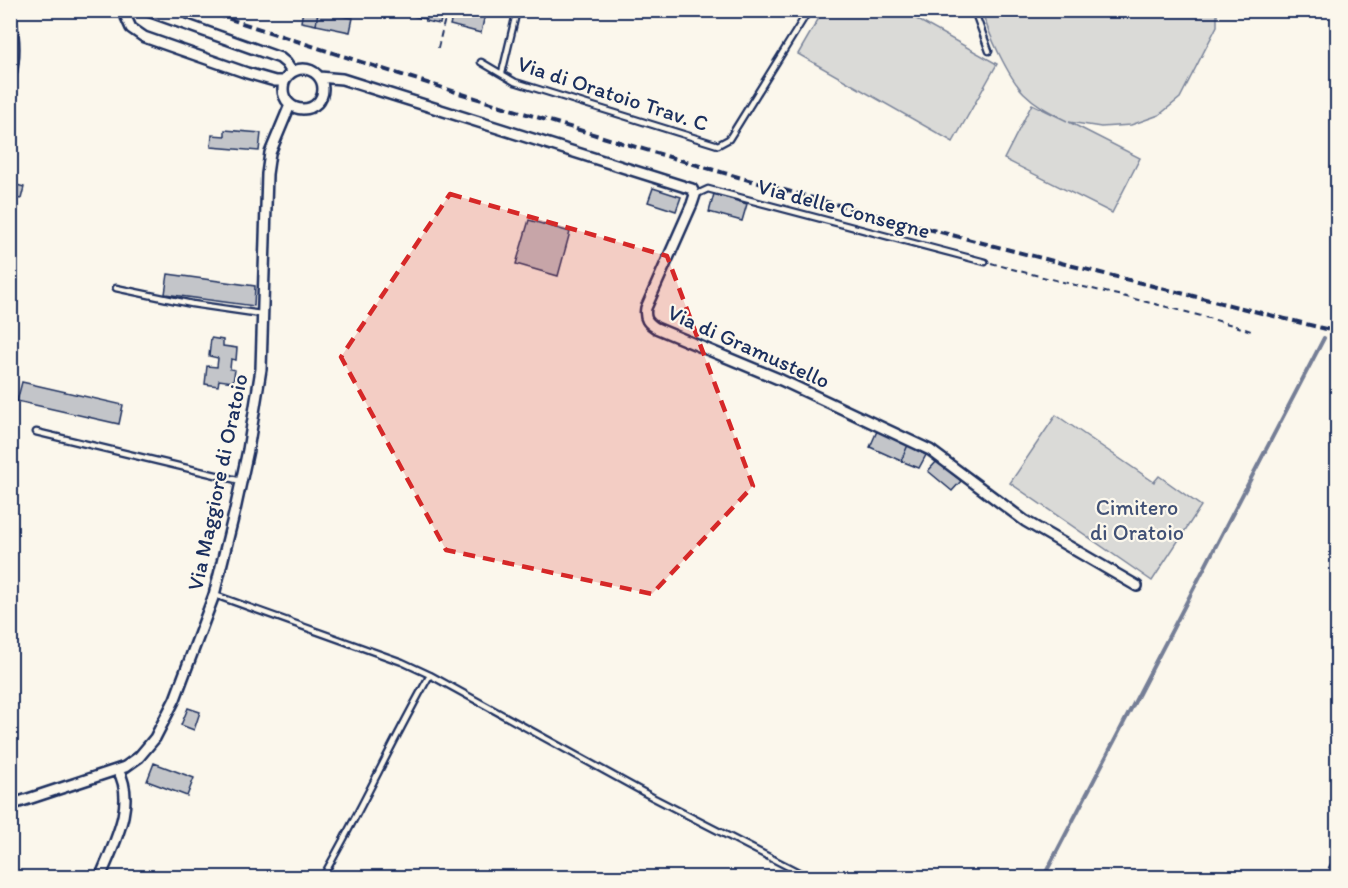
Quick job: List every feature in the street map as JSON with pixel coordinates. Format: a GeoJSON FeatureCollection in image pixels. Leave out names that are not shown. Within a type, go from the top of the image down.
{"type":"FeatureCollection","features":[{"type":"Feature","properties":{"kind":"street"},"geometry":{"type":"LineString","coordinates":[[145,10],[280,58],[292,72]]}},
{"type":"Feature","properties":{"kind":"street"},"geometry":{"type":"LineString","coordinates":[[126,17],[131,28],[144,37],[247,73],[274,81],[284,81]]}},
{"type":"Feature","properties":{"kind":"street"},"geometry":{"type":"LineString","coordinates":[[10,18],[15,40],[15,60],[10,79]]}},
{"type":"Feature","properties":{"kind":"street"},"geometry":{"type":"LineString","coordinates":[[319,77],[323,89],[315,106],[302,109],[290,105],[283,96],[284,81],[292,72],[309,70],[319,77],[342,79],[606,161],[692,189],[695,195]]}},
{"type":"Feature","properties":{"kind":"street","name":"Via Maggiore di Oratoio"},"geometry":{"type":"LineString","coordinates":[[10,805],[118,770],[140,757],[162,728],[186,670],[214,595],[241,481],[258,392],[268,163],[290,105]]}},
{"type":"Feature","properties":{"kind":"street","name":"Via di Gramustello"},"geometry":{"type":"LineString","coordinates":[[695,195],[646,308],[645,316],[648,322],[657,328],[781,380],[930,450],[1025,521],[1137,586]]}},
{"type":"Feature","properties":{"kind":"street"},"geometry":{"type":"LineString","coordinates":[[100,878],[121,825],[125,807],[125,785],[118,770]]}},
{"type":"Feature","properties":{"kind":"lane"},"geometry":{"type":"LineString","coordinates":[[502,74],[517,10]]}},
{"type":"Feature","properties":{"kind":"lane","name":"Via di Oratoio Trav. C"},"geometry":{"type":"LineString","coordinates":[[481,62],[515,82],[718,145],[729,139],[809,10]]}},
{"type":"Feature","properties":{"kind":"lane"},"geometry":{"type":"LineString","coordinates":[[974,10],[989,51]]}},
{"type":"Feature","properties":{"kind":"lane","name":"Via delle Consegne"},"geometry":{"type":"LineString","coordinates":[[695,195],[708,189],[985,262]]}},
{"type":"Feature","properties":{"kind":"lane"},"geometry":{"type":"LineString","coordinates":[[116,288],[192,304],[261,314]]}},
{"type":"Feature","properties":{"kind":"lane"},"geometry":{"type":"LineString","coordinates":[[36,432],[241,481]]}},
{"type":"Feature","properties":{"kind":"lane"},"geometry":{"type":"LineString","coordinates":[[214,595],[430,675],[654,798],[810,878]]}},
{"type":"Feature","properties":{"kind":"lane"},"geometry":{"type":"LineString","coordinates":[[322,878],[397,733],[430,675]]}},
{"type":"Feature","properties":{"kind":"path"},"geometry":{"type":"LineString","coordinates":[[438,48],[447,10]]}},
{"type":"Feature","properties":{"kind":"path"},"geometry":{"type":"LineString","coordinates":[[985,262],[1119,294],[1251,331]]}},
{"type":"Feature","properties":{"kind":"path"},"geometry":{"type":"LineString","coordinates":[[10,672],[10,679]]}},
{"type":"Feature","properties":{"kind":"path"},"geometry":{"type":"LineString","coordinates":[[1324,878],[1338,849]]}},
{"type":"Feature","properties":{"kind":"highlighted area"},"geometry":{"type":"Polygon","coordinates":[[[450,194],[667,256],[753,486],[652,594],[446,550],[341,357],[450,194]]]}},
{"type":"Feature","properties":{"kind":"green space"},"geometry":{"type":"Polygon","coordinates":[[[823,11],[902,11],[997,64],[953,142],[798,54],[823,11]]]}},
{"type":"Feature","properties":{"kind":"green space"},"geometry":{"type":"Polygon","coordinates":[[[982,11],[1217,11],[1217,26],[1180,98],[1159,115],[1131,125],[1101,127],[1069,122],[1140,158],[1112,213],[1004,159],[1032,104],[1067,121],[1034,102],[1018,86],[999,54],[982,11]]]}},
{"type":"Feature","properties":{"kind":"green space","name":"Cimitero di Oratoio"},"geometry":{"type":"Polygon","coordinates":[[[1056,415],[1154,482],[1159,476],[1201,506],[1152,581],[1010,483],[1056,415]]]}},
{"type":"Feature","properties":{"kind":"building"},"geometry":{"type":"Polygon","coordinates":[[[303,10],[318,10],[316,25],[301,22],[303,10]]]}},
{"type":"Feature","properties":{"kind":"building"},"geometry":{"type":"Polygon","coordinates":[[[408,10],[428,10],[426,19],[407,15],[408,10]]]}},
{"type":"Feature","properties":{"kind":"building"},"geometry":{"type":"Polygon","coordinates":[[[428,10],[443,10],[440,24],[425,21],[428,10]]]}},
{"type":"Feature","properties":{"kind":"building"},"geometry":{"type":"Polygon","coordinates":[[[454,10],[486,10],[481,33],[450,25],[454,10]]]}},
{"type":"Feature","properties":{"kind":"building"},"geometry":{"type":"Polygon","coordinates":[[[318,12],[353,18],[350,32],[316,25],[318,12]]]}},
{"type":"Feature","properties":{"kind":"building"},"geometry":{"type":"Polygon","coordinates":[[[225,130],[261,133],[259,151],[211,147],[212,135],[225,136],[225,130]]]}},
{"type":"Feature","properties":{"kind":"building"},"geometry":{"type":"Polygon","coordinates":[[[10,183],[24,187],[21,199],[15,198],[13,206],[10,205],[10,183]]]}},
{"type":"Feature","properties":{"kind":"building"},"geometry":{"type":"Polygon","coordinates":[[[653,188],[681,197],[676,211],[648,202],[653,188]]]}},
{"type":"Feature","properties":{"kind":"building"},"geometry":{"type":"Polygon","coordinates":[[[714,194],[747,204],[742,221],[709,212],[714,194]]]}},
{"type":"Feature","properties":{"kind":"building"},"geometry":{"type":"Polygon","coordinates":[[[529,220],[570,232],[558,276],[516,264],[529,220]]]}},
{"type":"Feature","properties":{"kind":"building"},"geometry":{"type":"Polygon","coordinates":[[[168,274],[255,286],[254,306],[165,294],[168,274]]]}},
{"type":"Feature","properties":{"kind":"building"},"geometry":{"type":"Polygon","coordinates":[[[211,338],[223,340],[223,346],[237,348],[236,360],[231,359],[230,369],[235,370],[233,382],[219,380],[218,386],[205,384],[207,366],[217,367],[218,358],[209,356],[211,338]]]}},
{"type":"Feature","properties":{"kind":"building"},"geometry":{"type":"Polygon","coordinates":[[[22,382],[123,405],[119,424],[17,401],[22,382]]]}},
{"type":"Feature","properties":{"kind":"building"},"geometry":{"type":"Polygon","coordinates":[[[877,431],[908,445],[901,461],[870,447],[877,431]]]}},
{"type":"Feature","properties":{"kind":"building"},"geometry":{"type":"Polygon","coordinates":[[[908,445],[926,455],[919,468],[901,461],[908,445]]]}},
{"type":"Feature","properties":{"kind":"building"},"geometry":{"type":"Polygon","coordinates":[[[937,461],[961,481],[952,491],[928,471],[937,461]]]}},
{"type":"Feature","properties":{"kind":"building"},"geometry":{"type":"Polygon","coordinates":[[[188,708],[200,712],[194,730],[181,725],[188,708]]]}},
{"type":"Feature","properties":{"kind":"building"},"geometry":{"type":"Polygon","coordinates":[[[154,763],[194,778],[187,796],[147,781],[154,763]]]}},
{"type":"Feature","properties":{"kind":"building"},"geometry":{"type":"Polygon","coordinates":[[[10,869],[31,878],[10,878],[10,869]]]}},
{"type":"Feature","properties":{"kind":"waterway"},"geometry":{"type":"LineString","coordinates":[[1333,318],[1338,310]]}},
{"type":"Feature","properties":{"kind":"waterway"},"geometry":{"type":"LineString","coordinates":[[1043,878],[1324,338]]}},
{"type":"Feature","properties":{"kind":"railway"},"geometry":{"type":"LineString","coordinates":[[203,10],[477,98],[752,181],[971,240],[1338,332]]}}]}
